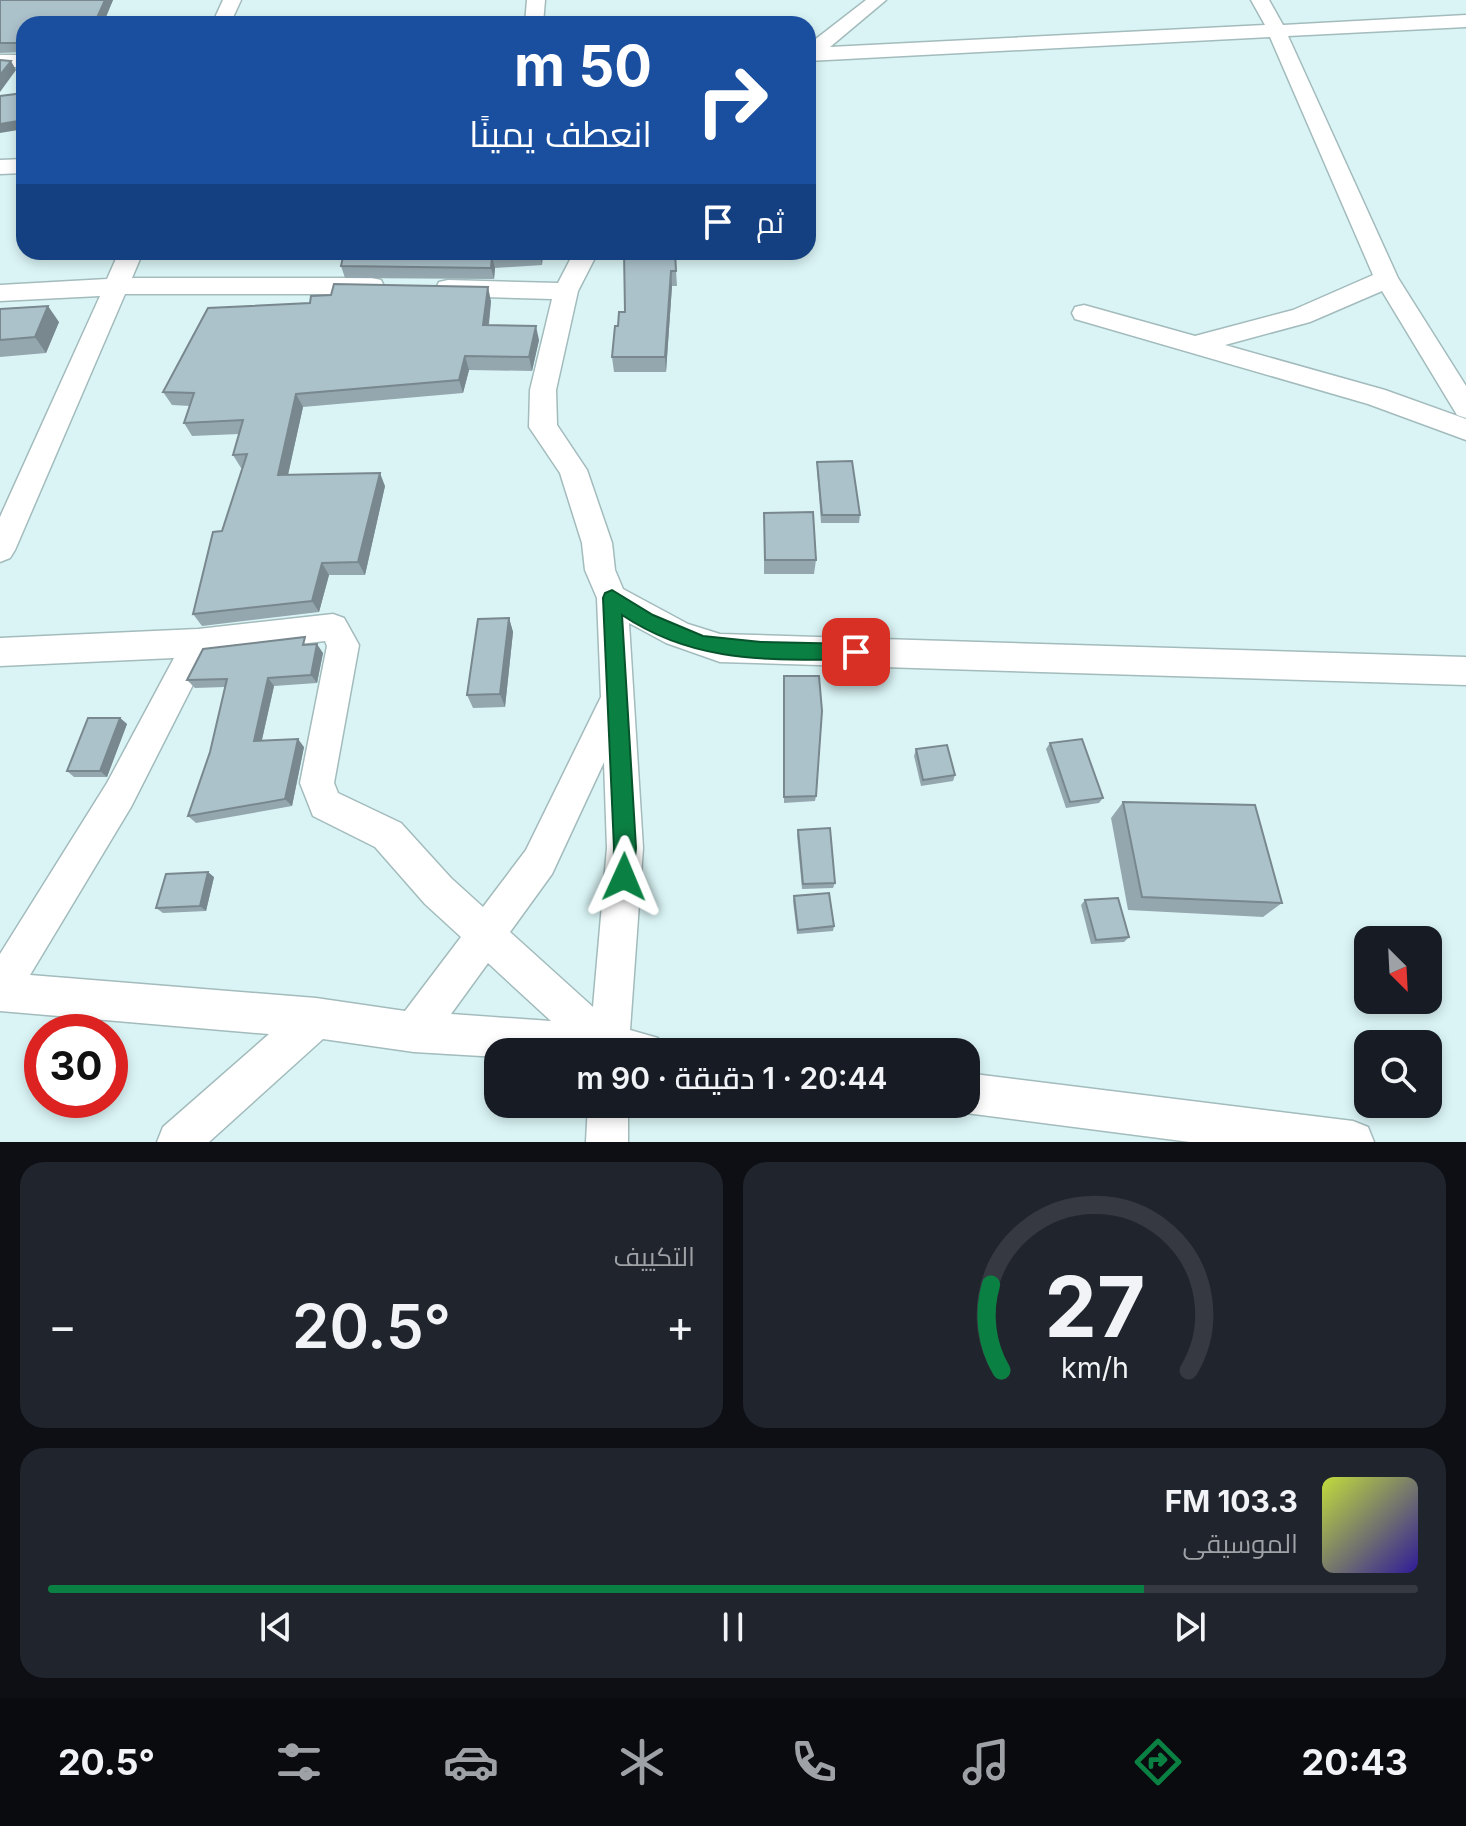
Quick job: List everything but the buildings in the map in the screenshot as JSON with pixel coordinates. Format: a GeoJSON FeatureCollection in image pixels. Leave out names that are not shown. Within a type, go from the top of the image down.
{"type":"FeatureCollection","features":[{"type":"Feature","properties":{"kind":"street"},"geometry":{"type":"LineString","coordinates":[[816,48],[877,0]]}},
{"type":"Feature","properties":{"kind":"street"},"geometry":{"type":"LineString","coordinates":[[1260,0],[1276,29],[1386,278],[1466,408]]}},
{"type":"Feature","properties":{"kind":"street"},"geometry":{"type":"LineString","coordinates":[[816,54],[1276,29],[1464,23]]}},
{"type":"Feature","properties":{"kind":"street"},"geometry":{"type":"LineString","coordinates":[[0,550],[128,260]]}},
{"type":"Feature","properties":{"kind":"street"},"geometry":{"type":"LineString","coordinates":[[582,260],[566,291],[543,390],[543,427],[573,470],[597,543],[600,570],[612,598],[625,848],[621,1038]]}},
{"type":"Feature","properties":{"kind":"street"},"geometry":{"type":"LineString","coordinates":[[1199,344],[1233,331],[1288,320],[1347,299],[1386,278]]}},
{"type":"Feature","properties":{"kind":"street"},"geometry":{"type":"LineString","coordinates":[[0,293],[117,285],[398,287]]}},
{"type":"Feature","properties":{"kind":"street"},"geometry":{"type":"LineString","coordinates":[[428,288],[566,291]]}},
{"type":"Feature","properties":{"kind":"street"},"geometry":{"type":"LineString","coordinates":[[1084,313],[1376,397],[1466,430]]}},
{"type":"Feature","properties":{"kind":"street"},"geometry":{"type":"LineString","coordinates":[[612,598],[646,621],[683,638],[720,648],[1466,671]]}},
{"type":"Feature","properties":{"kind":"street"},"geometry":{"type":"LineString","coordinates":[[0,652],[198,643],[333,627],[343,645],[317,783],[325,804],[388,835],[438,891],[606,1038]]}},
{"type":"Feature","properties":{"kind":"street"},"geometry":{"type":"LineString","coordinates":[[198,643],[119,795],[0,991],[316,1018],[414,1032],[513,1038]]}},
{"type":"Feature","properties":{"kind":"street"},"geometry":{"type":"LineString","coordinates":[[414,1032],[539,862],[617,697]]}},
{"type":"Feature","properties":{"kind":"street"},"geometry":{"type":"LineString","coordinates":[[178,1142],[316,1018]]}},
{"type":"Feature","properties":{"kind":"street"},"geometry":{"type":"LineString","coordinates":[[980,1095],[1353,1142]]}},
{"type":"Feature","properties":{"kind":"street"},"geometry":{"type":"LineString","coordinates":[[607,1142],[608,1118]]}},
{"type":"Feature","properties":{"kind":"route"},"geometry":{"type":"LineString","coordinates":[[624,877],[612,598],[646,621],[683,638],[720,648],[856,652]]}}]}
